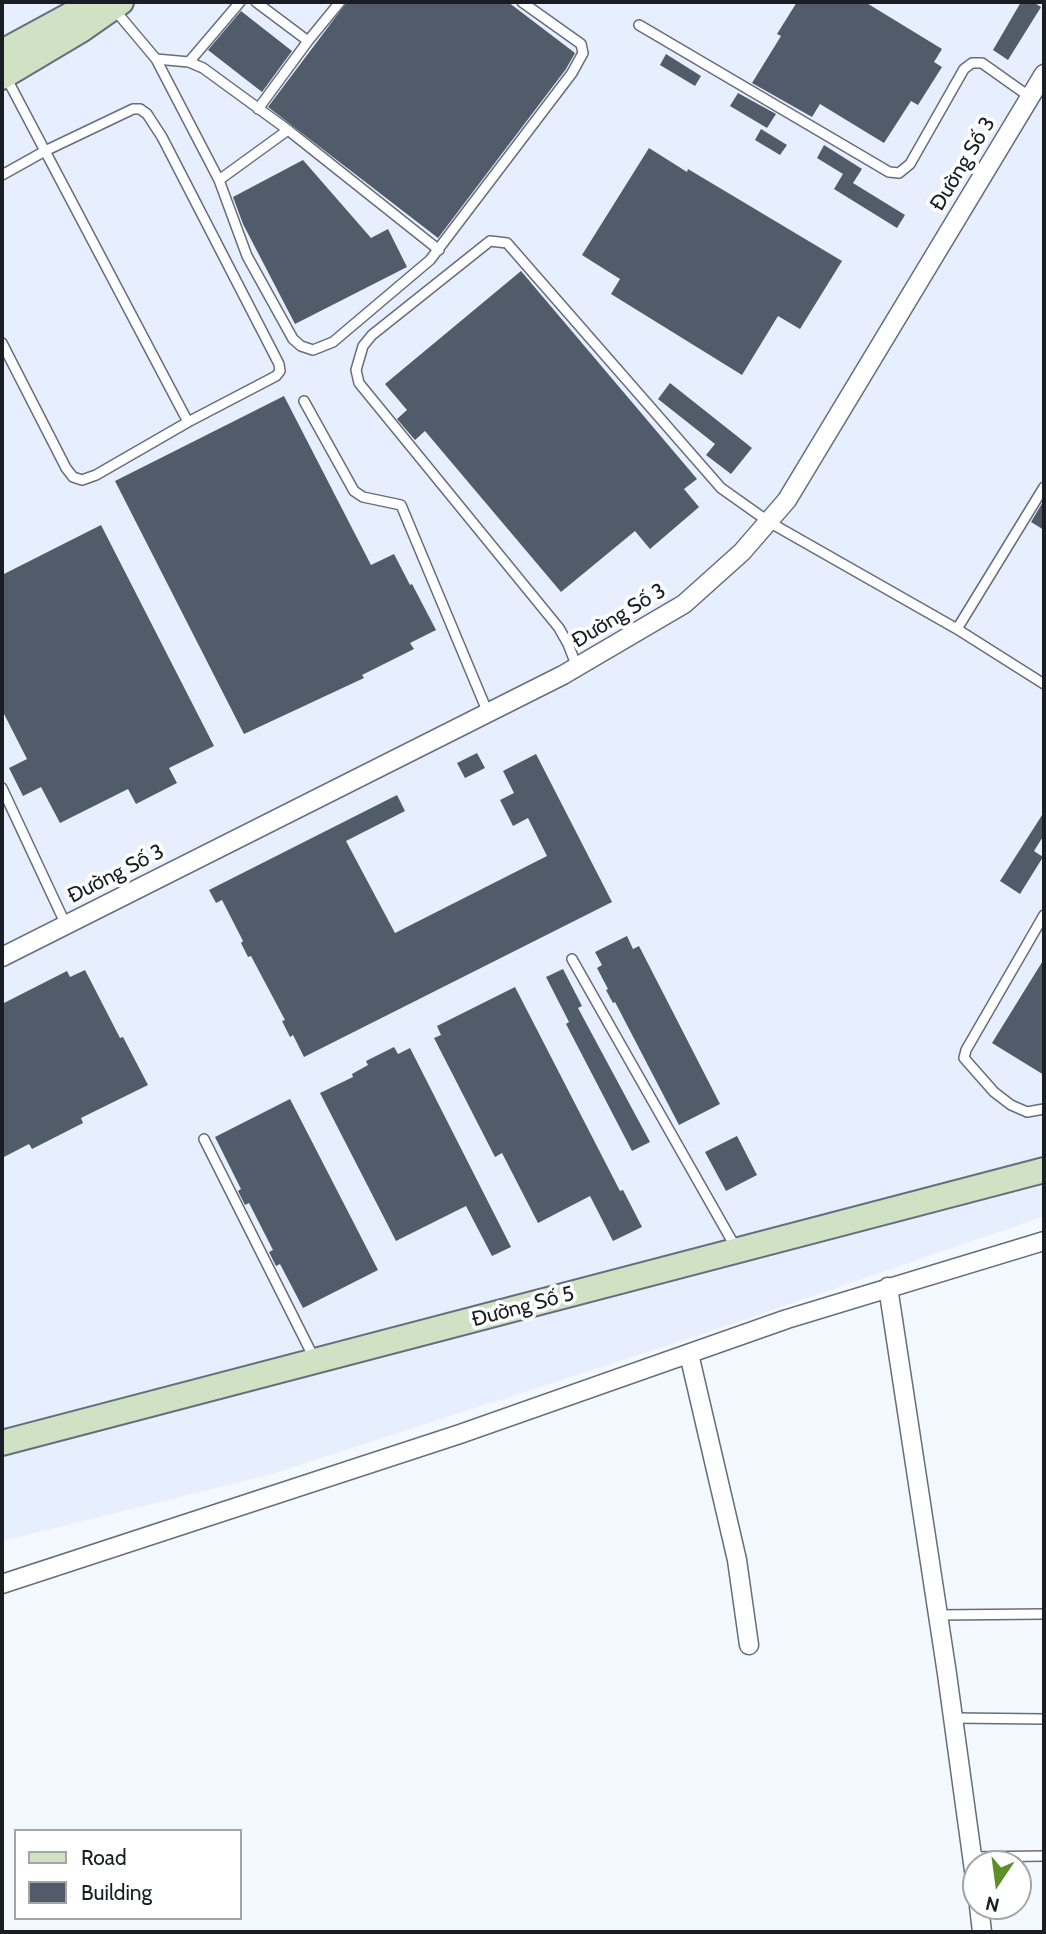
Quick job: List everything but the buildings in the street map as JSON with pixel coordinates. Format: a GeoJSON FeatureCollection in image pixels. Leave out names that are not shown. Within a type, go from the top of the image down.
{"type":"FeatureCollection","features":[{"type":"Feature","properties":{"kind":"street"},"geometry":{"type":"LineString","coordinates":[[3,68],[89,2]]}},
{"type":"Feature","properties":{"kind":"street"},"geometry":{"type":"LineString","coordinates":[[3,68],[81,30],[117,5]]}},
{"type":"Feature","properties":{"kind":"street","name":"Đường Số 3"},"geometry":{"type":"LineString","coordinates":[[2,957],[577,667],[684,604],[742,552],[788,500],[1044,74]]}},
{"type":"Feature","properties":{"kind":"street","name":"Đường Số 5"},"geometry":{"type":"LineString","coordinates":[[2,1443],[1044,1170]]}},
{"type":"Feature","properties":{"kind":"street"},"geometry":{"type":"LineString","coordinates":[[2,1584],[460,1433],[888,1287],[1044,1241]]}},
{"type":"Feature","properties":{"kind":"street"},"geometry":{"type":"LineString","coordinates":[[888,1287],[971,1850]]}},
{"type":"Feature","properties":{"kind":"street"},"geometry":{"type":"LineString","coordinates":[[689,1354],[731,1534],[750,1645]]}},
{"type":"Feature","properties":{"kind":"lane"},"geometry":{"type":"LineString","coordinates":[[189,62],[240,2]]}},
{"type":"Feature","properties":{"kind":"lane"},"geometry":{"type":"LineString","coordinates":[[256,2],[308,41]]}},
{"type":"Feature","properties":{"kind":"lane"},"geometry":{"type":"LineString","coordinates":[[258,108],[340,2]]}},
{"type":"Feature","properties":{"kind":"lane"},"geometry":{"type":"LineString","coordinates":[[117,5],[156,59],[219,180],[253,268],[293,339],[301,346],[313,350],[333,342],[430,260],[572,73],[583,53],[581,44],[522,2]]}},
{"type":"Feature","properties":{"kind":"lane"},"geometry":{"type":"LineString","coordinates":[[639,24],[889,172],[898,173],[910,164],[964,69],[972,63],[982,63],[1030,97]]}},
{"type":"Feature","properties":{"kind":"lane"},"geometry":{"type":"LineString","coordinates":[[156,59],[189,62],[203,68],[288,130],[439,250]]}},
{"type":"Feature","properties":{"kind":"lane"},"geometry":{"type":"LineString","coordinates":[[3,68],[188,422]]}},
{"type":"Feature","properties":{"kind":"lane"},"geometry":{"type":"LineString","coordinates":[[2,175],[45,151],[132,110],[141,109],[162,137],[280,370],[276,376],[188,422],[96,475],[82,480],[74,477],[66,468],[2,343]]}},
{"type":"Feature","properties":{"kind":"lane"},"geometry":{"type":"LineString","coordinates":[[219,180],[288,130]]}},
{"type":"Feature","properties":{"kind":"lane"},"geometry":{"type":"LineString","coordinates":[[577,667],[559,628],[359,383],[356,370],[363,346],[372,335],[490,242],[507,243],[721,488],[769,522],[957,629],[1044,684]]}},
{"type":"Feature","properties":{"kind":"lane"},"geometry":{"type":"LineString","coordinates":[[304,401],[354,491],[363,497],[401,505],[488,713]]}},
{"type":"Feature","properties":{"kind":"lane"},"geometry":{"type":"LineString","coordinates":[[957,629],[1044,487]]}},
{"type":"Feature","properties":{"kind":"lane"},"geometry":{"type":"LineString","coordinates":[[2,788],[66,925]]}},
{"type":"Feature","properties":{"kind":"lane"},"geometry":{"type":"LineString","coordinates":[[1044,915],[966,1050],[964,1058],[994,1092],[1011,1105],[1027,1112],[1044,1109]]}},
{"type":"Feature","properties":{"kind":"lane"},"geometry":{"type":"LineString","coordinates":[[572,959],[737,1250]]}},
{"type":"Feature","properties":{"kind":"lane"},"geometry":{"type":"LineString","coordinates":[[204,1139],[316,1362]]}},
{"type":"Feature","properties":{"kind":"lane"},"geometry":{"type":"LineString","coordinates":[[938,1615],[1044,1614]]}},
{"type":"Feature","properties":{"kind":"lane"},"geometry":{"type":"LineString","coordinates":[[953,1718],[1044,1719]]}},
{"type":"Feature","properties":{"kind":"shaded area"},"geometry":{"type":"Polygon","coordinates":[[[2,2],[1044,2],[1044,1216],[691,1338],[268,1475],[2,1541],[2,2]]]}}]}
